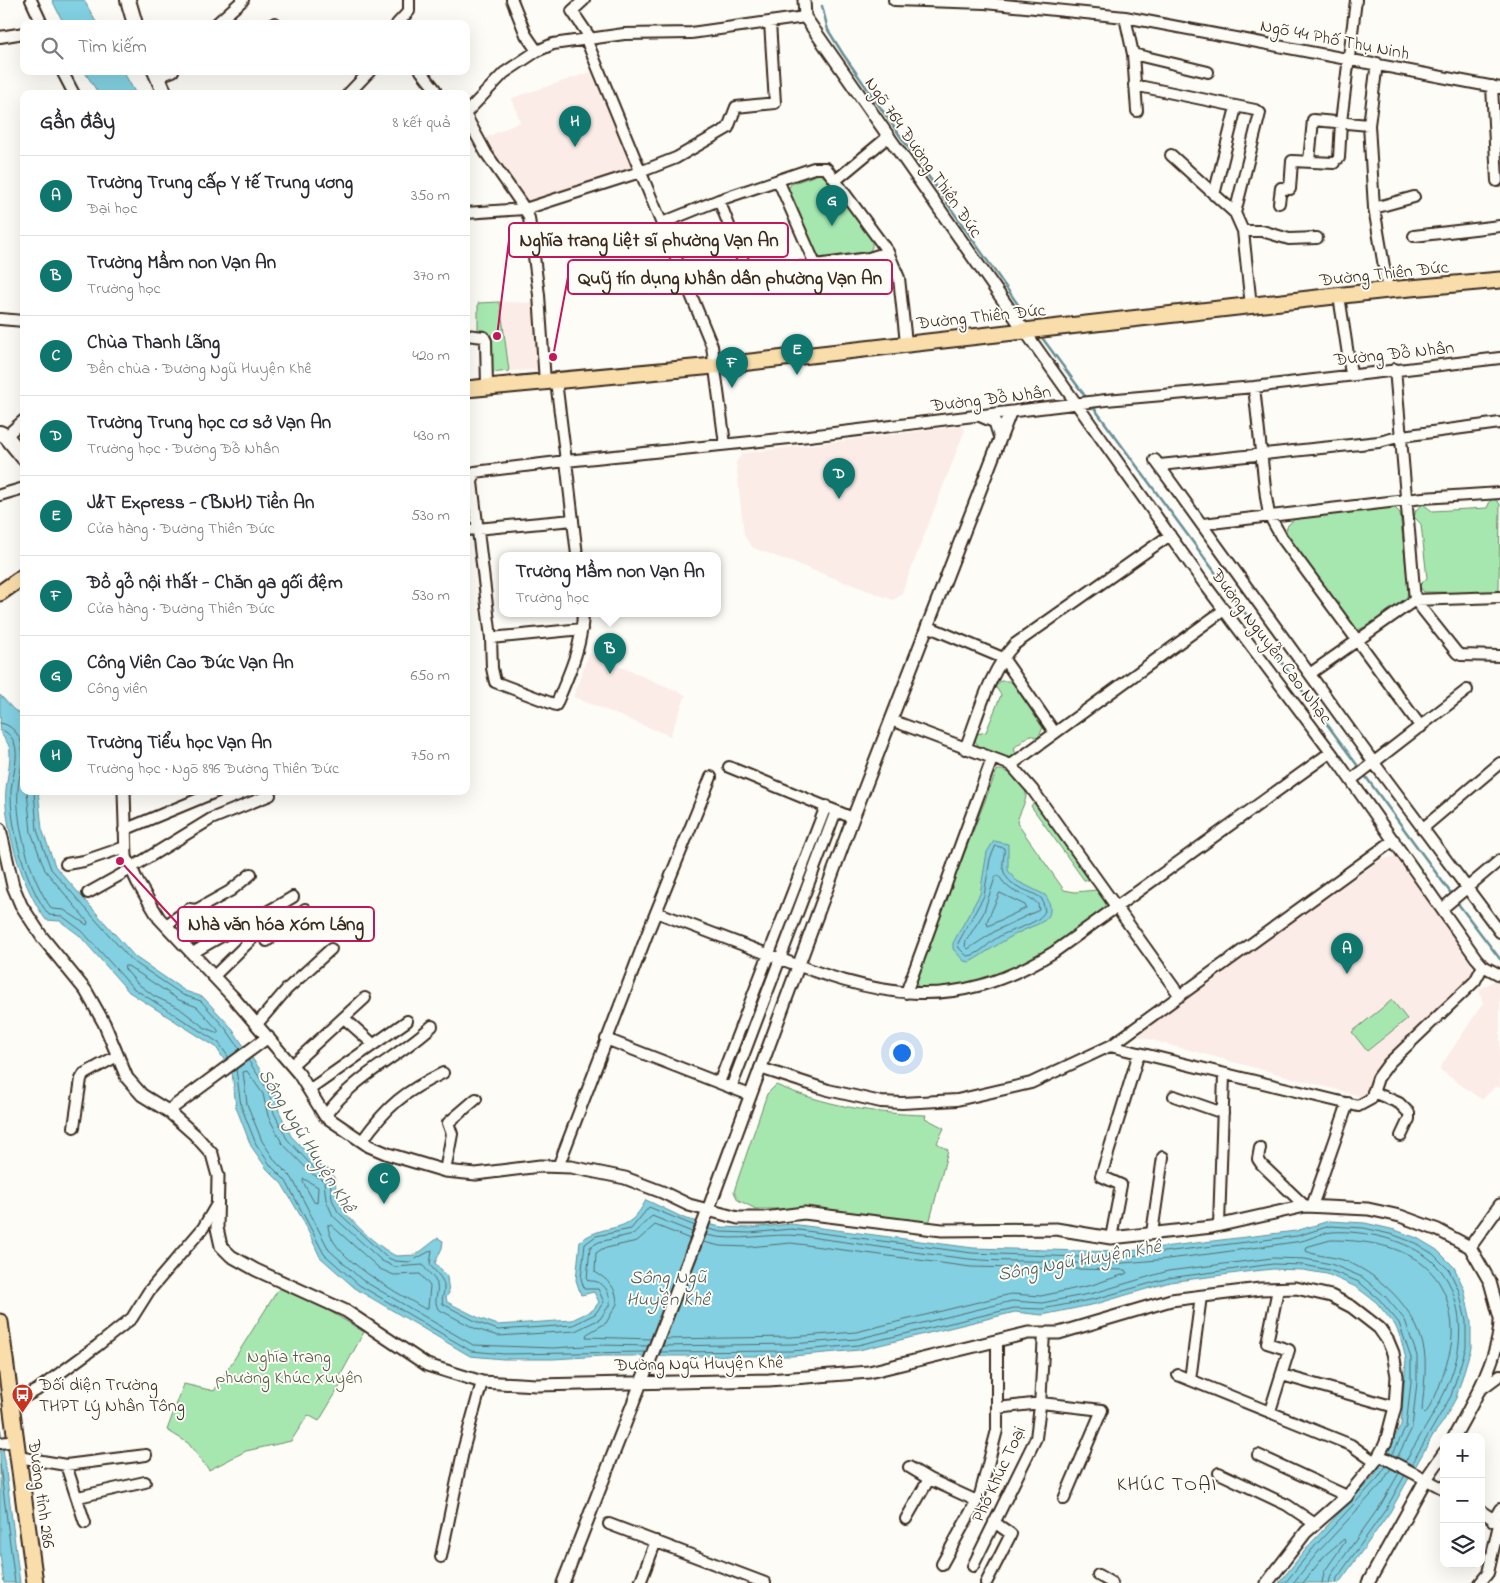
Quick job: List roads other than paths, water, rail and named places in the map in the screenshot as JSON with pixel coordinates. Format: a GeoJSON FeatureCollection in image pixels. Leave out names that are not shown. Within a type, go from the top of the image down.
{"type":"FeatureCollection","features":[{"type":"Feature","properties":{"kind":"main road"},"geometry":{"type":"LineString","coordinates":[[128,0],[134,20]]}},
{"type":"Feature","properties":{"kind":"main road"},"geometry":{"type":"LineString","coordinates":[[156,75],[163,90]]}},
{"type":"Feature","properties":{"kind":"main road","name":"Đường Thiên Đức"},"geometry":{"type":"LineString","coordinates":[[470,388],[714,366],[1388,290],[1500,280]]}},
{"type":"Feature","properties":{"kind":"main road"},"geometry":{"type":"LineString","coordinates":[[3,434],[20,453]]}},
{"type":"Feature","properties":{"kind":"main road"},"geometry":{"type":"LineString","coordinates":[[0,593],[20,579]]}},
{"type":"Feature","properties":{"kind":"main road","name":"Đường tỉnh 286"},"geometry":{"type":"LineString","coordinates":[[0,1322],[11,1404],[8,1442],[18,1457],[35,1583]]}},
{"type":"Feature","properties":{"kind":"street"},"geometry":{"type":"LineString","coordinates":[[31,0],[40,20]]}},
{"type":"Feature","properties":{"kind":"street"},"geometry":{"type":"LineString","coordinates":[[220,20],[243,0]]}},
{"type":"Feature","properties":{"kind":"street"},"geometry":{"type":"LineString","coordinates":[[401,20],[409,11],[409,0]]}},
{"type":"Feature","properties":{"kind":"street"},"geometry":{"type":"LineString","coordinates":[[512,0],[526,35],[537,51]]}},
{"type":"Feature","properties":{"kind":"street"},"geometry":{"type":"LineString","coordinates":[[583,0],[572,11],[588,39],[640,172],[712,346],[725,444]]}},
{"type":"Feature","properties":{"kind":"street"},"geometry":{"type":"LineString","coordinates":[[470,110],[504,73],[537,51],[553,44],[624,34],[691,33],[805,17],[804,0]]}},
{"type":"Feature","properties":{"kind":"street","name":"Ngõ 44 Phố Thụ Ninh"},"geometry":{"type":"LineString","coordinates":[[894,0],[985,3],[1125,17],[1496,87]]}},
{"type":"Feature","properties":{"kind":"street"},"geometry":{"type":"LineString","coordinates":[[1279,203],[1280,188],[1290,189],[1292,161],[1337,161],[1356,0]]}},
{"type":"Feature","properties":{"kind":"street","name":"Ngõ 764 Đường Thiên Đức"},"geometry":{"type":"LineString","coordinates":[[805,17],[1024,330]]}},
{"type":"Feature","properties":{"kind":"street"},"geometry":{"type":"LineString","coordinates":[[1125,17],[1133,54],[1137,111]]}},
{"type":"Feature","properties":{"kind":"street"},"geometry":{"type":"LineString","coordinates":[[470,213],[525,209],[640,172],[676,158],[728,128],[736,107],[775,103],[770,22]]}},
{"type":"Feature","properties":{"kind":"street"},"geometry":{"type":"LineString","coordinates":[[0,37],[20,34]]}},
{"type":"Feature","properties":{"kind":"street"},"geometry":{"type":"LineString","coordinates":[[1133,54],[1208,72]]}},
{"type":"Feature","properties":{"kind":"street"},"geometry":{"type":"LineString","coordinates":[[1377,64],[1369,125],[1374,208],[1388,290]]}},
{"type":"Feature","properties":{"kind":"street"},"geometry":{"type":"LineString","coordinates":[[64,75],[72,90]]}},
{"type":"Feature","properties":{"kind":"street"},"geometry":{"type":"LineString","coordinates":[[352,90],[366,75]]}},
{"type":"Feature","properties":{"kind":"street"},"geometry":{"type":"LineString","coordinates":[[424,75],[435,88]]}},
{"type":"Feature","properties":{"kind":"street"},"geometry":{"type":"LineString","coordinates":[[1134,85],[1255,110],[1260,113],[1235,213]]}},
{"type":"Feature","properties":{"kind":"street"},"geometry":{"type":"LineString","coordinates":[[1496,87],[1497,180]]}},
{"type":"Feature","properties":{"kind":"street"},"geometry":{"type":"LineString","coordinates":[[1214,195],[1236,107]]}},
{"type":"Feature","properties":{"kind":"street"},"geometry":{"type":"LineString","coordinates":[[1309,162],[1311,122],[1316,119],[1369,125]]}},
{"type":"Feature","properties":{"kind":"street"},"geometry":{"type":"LineString","coordinates":[[470,122],[486,152],[525,209],[529,218],[550,382],[566,461],[577,552]]}},
{"type":"Feature","properties":{"kind":"street"},"geometry":{"type":"LineString","coordinates":[[836,180],[888,136]]}},
{"type":"Feature","properties":{"kind":"street"},"geometry":{"type":"LineString","coordinates":[[1171,155],[1235,213],[1243,230],[1251,306]]}},
{"type":"Feature","properties":{"kind":"street"},"geometry":{"type":"LineString","coordinates":[[662,223],[719,200],[778,180],[820,167],[826,168],[888,252],[899,278],[906,343]]}},
{"type":"Feature","properties":{"kind":"street"},"geometry":{"type":"LineString","coordinates":[[778,180],[815,264]]}},
{"type":"Feature","properties":{"kind":"street"},"geometry":{"type":"LineString","coordinates":[[1374,208],[1414,197]]}},
{"type":"Feature","properties":{"kind":"street"},"geometry":{"type":"LineString","coordinates":[[719,200],[742,258],[750,270],[759,273],[869,258],[888,252]]}},
{"type":"Feature","properties":{"kind":"street"},"geometry":{"type":"LineString","coordinates":[[1414,236],[1500,226]]}},
{"type":"Feature","properties":{"kind":"street"},"geometry":{"type":"LineString","coordinates":[[1243,230],[1262,231],[1289,239],[1317,238]]}},
{"type":"Feature","properties":{"kind":"street"},"geometry":{"type":"LineString","coordinates":[[1339,296],[1350,374]]}},
{"type":"Feature","properties":{"kind":"street"},"geometry":{"type":"LineString","coordinates":[[0,319],[20,322]]}},
{"type":"Feature","properties":{"kind":"street","name":"Đường Nguyễn Cao Nhạc"},"geometry":{"type":"LineString","coordinates":[[1024,330],[1074,404],[1224,610],[1331,752],[1354,778],[1394,840],[1446,906],[1483,966]]}},
{"type":"Feature","properties":{"kind":"street"},"geometry":{"type":"LineString","coordinates":[[470,335],[484,337],[486,341],[487,386]]}},
{"type":"Feature","properties":{"kind":"street","name":"Đường Đỗ Nhân"},"geometry":{"type":"LineString","coordinates":[[478,528],[472,482],[475,472],[1074,404],[1254,387],[1350,374],[1500,358]]}},
{"type":"Feature","properties":{"kind":"street"},"geometry":{"type":"LineString","coordinates":[[1394,369],[1402,436],[1415,600],[1461,656],[1500,656]]}},
{"type":"Feature","properties":{"kind":"street"},"geometry":{"type":"LineString","coordinates":[[1254,387],[1260,452],[1269,515],[1282,538],[1421,727]]}},
{"type":"Feature","properties":{"kind":"street"},"geometry":{"type":"LineString","coordinates":[[563,1583],[651,1361],[797,966],[926,626],[1010,412]]}},
{"type":"Feature","properties":{"kind":"street"},"geometry":{"type":"LineString","coordinates":[[981,416],[994,422],[1000,438]]}},
{"type":"Feature","properties":{"kind":"street"},"geometry":{"type":"LineString","coordinates":[[3,434],[20,423]]}},
{"type":"Feature","properties":{"kind":"street"},"geometry":{"type":"LineString","coordinates":[[1500,423],[1402,436],[1378,436],[1260,452],[1158,462],[1311,673],[1373,764],[1465,890],[1500,932]]}},
{"type":"Feature","properties":{"kind":"street"},"geometry":{"type":"LineString","coordinates":[[0,494],[20,489]]}},
{"type":"Feature","properties":{"kind":"street"},"geometry":{"type":"LineString","coordinates":[[1203,524],[1269,515],[1500,493]]}},
{"type":"Feature","properties":{"kind":"street"},"geometry":{"type":"LineString","coordinates":[[470,529],[573,520]]}},
{"type":"Feature","properties":{"kind":"street"},"geometry":{"type":"LineString","coordinates":[[478,528],[495,682],[556,705],[577,657],[583,617]]}},
{"type":"Feature","properties":{"kind":"street"},"geometry":{"type":"LineString","coordinates":[[965,749],[1003,658],[1015,644],[1170,535]]}},
{"type":"Feature","properties":{"kind":"street"},"geometry":{"type":"LineString","coordinates":[[1311,673],[1415,600],[1500,597]]}},
{"type":"Feature","properties":{"kind":"street"},"geometry":{"type":"LineString","coordinates":[[1011,764],[1224,610]]}},
{"type":"Feature","properties":{"kind":"street"},"geometry":{"type":"LineString","coordinates":[[926,626],[1003,658],[1055,733]]}},
{"type":"Feature","properties":{"kind":"street"},"geometry":{"type":"LineString","coordinates":[[491,638],[582,629]]}},
{"type":"Feature","properties":{"kind":"street"},"geometry":{"type":"LineString","coordinates":[[1354,778],[1467,690]]}},
{"type":"Feature","properties":{"kind":"street"},"geometry":{"type":"LineString","coordinates":[[891,720],[992,759],[1011,764],[1032,788],[1180,996]]}},
{"type":"Feature","properties":{"kind":"street"},"geometry":{"type":"LineString","coordinates":[[656,912],[797,966],[875,990],[906,993],[957,991],[976,988],[1010,976],[1054,952],[1331,752]]}},
{"type":"Feature","properties":{"kind":"street"},"geometry":{"type":"LineString","coordinates":[[906,993],[992,759]]}},
{"type":"Feature","properties":{"kind":"street"},"geometry":{"type":"LineString","coordinates":[[1422,829],[1500,763]]}},
{"type":"Feature","properties":{"kind":"street"},"geometry":{"type":"LineString","coordinates":[[729,767],[853,818]]}},
{"type":"Feature","properties":{"kind":"street"},"geometry":{"type":"LineString","coordinates":[[558,1167],[606,1039],[711,777]]}},
{"type":"Feature","properties":{"kind":"street"},"geometry":{"type":"LineString","coordinates":[[124,795],[126,857],[146,897],[166,925],[257,1024],[264,1039],[292,1065],[325,1116],[362,1141],[388,1154],[446,1171],[476,1174],[540,1166],[558,1167],[625,1178],[706,1216],[738,1218],[764,1218],[804,1213],[942,1230],[1056,1229],[1111,1238],[1220,1225],[1308,1206],[1368,1209],[1400,1216],[1438,1230],[1470,1247],[1490,1282],[1500,1319],[1498,1336],[1480,1390],[1456,1433]]}},
{"type":"Feature","properties":{"kind":"street"},"geometry":{"type":"LineString","coordinates":[[124,830],[208,795]]}},
{"type":"Feature","properties":{"kind":"street"},"geometry":{"type":"LineString","coordinates":[[88,893],[211,819],[270,795]]}},
{"type":"Feature","properties":{"kind":"street"},"geometry":{"type":"LineString","coordinates":[[719,1083],[826,806]]}},
{"type":"Feature","properties":{"kind":"street"},"geometry":{"type":"LineString","coordinates":[[731,1088],[836,811]]}},
{"type":"Feature","properties":{"kind":"street","name":"Đường Ngũ Huyện Khê"},"geometry":{"type":"LineString","coordinates":[[0,829],[13,886],[21,905],[42,936],[86,991],[104,1023],[127,1078],[142,1095],[168,1111],[195,1135],[212,1154],[218,1176],[218,1228],[221,1246],[231,1256],[346,1312],[427,1366],[482,1382],[536,1385],[643,1381],[768,1380],[869,1372],[1028,1333],[1059,1333],[1171,1300],[1201,1296],[1278,1288],[1296,1288],[1330,1296],[1352,1307],[1379,1328],[1393,1354],[1398,1376],[1394,1407],[1386,1442],[1377,1459],[1347,1496],[1315,1524],[1295,1545],[1267,1583]]}},
{"type":"Feature","properties":{"kind":"street"},"geometry":{"type":"LineString","coordinates":[[760,1068],[828,1090],[881,1102],[940,1102],[985,1095],[1031,1084],[1110,1046],[1394,840]]}},
{"type":"Feature","properties":{"kind":"street"},"geometry":{"type":"LineString","coordinates":[[66,864],[84,861],[125,847]]}},
{"type":"Feature","properties":{"kind":"street"},"geometry":{"type":"LineString","coordinates":[[1446,906],[1500,860]]}},
{"type":"Feature","properties":{"kind":"street"},"geometry":{"type":"LineString","coordinates":[[166,925],[189,909],[196,910],[230,891],[251,874]]}},
{"type":"Feature","properties":{"kind":"street"},"geometry":{"type":"LineString","coordinates":[[193,953],[227,931],[256,919],[293,897]]}},
{"type":"Feature","properties":{"kind":"street"},"geometry":{"type":"LineString","coordinates":[[214,976],[259,932],[267,941],[305,909]]}},
{"type":"Feature","properties":{"kind":"street"},"geometry":{"type":"LineString","coordinates":[[257,1024],[287,989],[331,948]]}},
{"type":"Feature","properties":{"kind":"street"},"geometry":{"type":"LineString","coordinates":[[1110,1046],[1358,1106],[1371,1099],[1378,1078],[1389,1063],[1474,981],[1483,966],[1500,974]]}},
{"type":"Feature","properties":{"kind":"street"},"geometry":{"type":"LineString","coordinates":[[292,1065],[365,998]]}},
{"type":"Feature","properties":{"kind":"street"},"geometry":{"type":"LineString","coordinates":[[344,1018],[373,1044]]}},
{"type":"Feature","properties":{"kind":"street"},"geometry":{"type":"LineString","coordinates":[[309,1090],[408,1021]]}},
{"type":"Feature","properties":{"kind":"street"},"geometry":{"type":"LineString","coordinates":[[325,1116],[335,1103],[365,1074],[411,1045],[432,1026]]}},
{"type":"Feature","properties":{"kind":"street"},"geometry":{"type":"LineString","coordinates":[[168,1111],[264,1039]]}},
{"type":"Feature","properties":{"kind":"street"},"geometry":{"type":"LineString","coordinates":[[606,1039],[750,1095]]}},
{"type":"Feature","properties":{"kind":"street"},"geometry":{"type":"LineString","coordinates":[[1111,1238],[1121,1185],[1101,1176],[1139,1053]]}},
{"type":"Feature","properties":{"kind":"street"},"geometry":{"type":"LineString","coordinates":[[74,1127],[81,1079],[84,1074],[117,1056]]}},
{"type":"Feature","properties":{"kind":"street"},"geometry":{"type":"LineString","coordinates":[[362,1141],[378,1118],[412,1088],[443,1073]]}},
{"type":"Feature","properties":{"kind":"street"},"geometry":{"type":"LineString","coordinates":[[1220,1225],[1224,1075]]}},
{"type":"Feature","properties":{"kind":"street"},"geometry":{"type":"LineString","coordinates":[[1373,1092],[1406,1108],[1409,1119],[1402,1136]]}},
{"type":"Feature","properties":{"kind":"street"},"geometry":{"type":"LineString","coordinates":[[1174,1096],[1223,1113]]}},
{"type":"Feature","properties":{"kind":"street"},"geometry":{"type":"LineString","coordinates":[[446,1171],[452,1134],[448,1123],[476,1099]]}},
{"type":"Feature","properties":{"kind":"street"},"geometry":{"type":"LineString","coordinates":[[1308,1206],[1348,1103]]}},
{"type":"Feature","properties":{"kind":"street"},"geometry":{"type":"LineString","coordinates":[[1260,1148],[1258,1159],[1262,1165],[1308,1206]]}},
{"type":"Feature","properties":{"kind":"street"},"geometry":{"type":"LineString","coordinates":[[1152,1233],[1163,1157]]}},
{"type":"Feature","properties":{"kind":"street"},"geometry":{"type":"LineString","coordinates":[[11,1404],[37,1390],[132,1318],[149,1291],[204,1228],[217,1204]]}},
{"type":"Feature","properties":{"kind":"street"},"geometry":{"type":"LineString","coordinates":[[1470,1247],[1500,1205]]}},
{"type":"Feature","properties":{"kind":"street"},"geometry":{"type":"LineString","coordinates":[[1270,1412],[1289,1350],[1268,1343],[1278,1288]]}},
{"type":"Feature","properties":{"kind":"street"},"geometry":{"type":"LineString","coordinates":[[1190,1380],[1201,1296]]}},
{"type":"Feature","properties":{"kind":"street","name":"Phố Khúc Toại"},"geometry":{"type":"LineString","coordinates":[[973,1566],[1036,1438],[1041,1403],[1044,1333]]}},
{"type":"Feature","properties":{"kind":"street"},"geometry":{"type":"LineString","coordinates":[[942,1564],[977,1501],[997,1430],[996,1341]]}},
{"type":"Feature","properties":{"kind":"street"},"geometry":{"type":"LineString","coordinates":[[1480,1390],[1500,1374]]}},
{"type":"Feature","properties":{"kind":"street"},"geometry":{"type":"LineString","coordinates":[[1178,1375],[1351,1444],[1377,1459],[1440,1487]]}},
{"type":"Feature","properties":{"kind":"street"},"geometry":{"type":"LineString","coordinates":[[1282,1375],[1394,1407]]}},
{"type":"Feature","properties":{"kind":"street"},"geometry":{"type":"LineString","coordinates":[[441,1557],[464,1447],[482,1382]]}},
{"type":"Feature","properties":{"kind":"street"},"geometry":{"type":"LineString","coordinates":[[997,1408],[1041,1403],[1102,1410],[1064,1499]]}},
{"type":"Feature","properties":{"kind":"street"},"geometry":{"type":"LineString","coordinates":[[18,1457],[66,1465],[146,1455]]}},
{"type":"Feature","properties":{"kind":"street"},"geometry":{"type":"LineString","coordinates":[[1258,1455],[1347,1496]]}},
{"type":"Feature","properties":{"kind":"street"},"geometry":{"type":"LineString","coordinates":[[1368,1583],[1426,1479],[1440,1459]]}},
{"type":"Feature","properties":{"kind":"street"},"geometry":{"type":"LineString","coordinates":[[66,1465],[85,1523]]}},
{"type":"Feature","properties":{"kind":"street"},"geometry":{"type":"LineString","coordinates":[[909,1467],[929,1479],[977,1501]]}},
{"type":"Feature","properties":{"kind":"street"},"geometry":{"type":"LineString","coordinates":[[1219,1473],[1287,1505],[1315,1524]]}},
{"type":"Feature","properties":{"kind":"street"},"geometry":{"type":"LineString","coordinates":[[906,1519],[929,1479]]}},
{"type":"Feature","properties":{"kind":"street"},"geometry":{"type":"LineString","coordinates":[[78,1497],[145,1482]]}},
{"type":"Feature","properties":{"kind":"street"},"geometry":{"type":"LineString","coordinates":[[1480,1583],[1488,1573],[1500,1508]]}},
{"type":"Feature","properties":{"kind":"street"},"geometry":{"type":"LineString","coordinates":[[1485,1514],[1497,1523]]}},
{"type":"Feature","properties":{"kind":"street"},"geometry":{"type":"LineString","coordinates":[[986,1583],[1011,1534],[994,1522]]}},
{"type":"Feature","properties":{"kind":"street"},"geometry":{"type":"LineString","coordinates":[[609,1524],[765,1583]]}},
{"type":"Feature","properties":{"kind":"street"},"geometry":{"type":"LineString","coordinates":[[640,1583],[656,1541]]}},
{"type":"Feature","properties":{"kind":"street"},"geometry":{"type":"LineString","coordinates":[[1098,1575],[1112,1583]]}},
{"type":"Feature","properties":{"kind":"water"},"geometry":{"type":"Polygon","coordinates":[[[52,0],[84,0],[95,20],[62,20],[52,0]]]}},
{"type":"Feature","properties":{"kind":"water"},"geometry":{"type":"Polygon","coordinates":[[[87,75],[125,75],[134,90],[96,90],[87,75]]]}},
{"type":"Feature","properties":{"kind":"water","name":"Sông Ngũ Huyện Khê"},"geometry":{"type":"Polygon","coordinates":[[[0,695],[14,710],[20,713],[20,795],[38,795],[42,829],[55,866],[135,957],[185,991],[203,997],[230,1026],[274,1090],[279,1111],[291,1136],[319,1165],[324,1169],[327,1168],[334,1177],[338,1200],[347,1215],[372,1239],[396,1256],[416,1255],[438,1238],[443,1241],[435,1263],[447,1277],[449,1293],[446,1297],[447,1302],[481,1319],[498,1325],[572,1320],[593,1310],[599,1302],[594,1292],[581,1295],[576,1280],[580,1241],[600,1231],[625,1224],[639,1212],[646,1200],[686,1219],[721,1227],[750,1228],[791,1224],[973,1248],[1121,1252],[1296,1231],[1329,1221],[1365,1223],[1395,1230],[1417,1238],[1437,1250],[1454,1267],[1464,1289],[1471,1321],[1471,1348],[1456,1398],[1390,1512],[1339,1583],[1279,1583],[1311,1543],[1375,1475],[1401,1425],[1406,1359],[1395,1325],[1376,1302],[1356,1287],[1327,1274],[1303,1270],[1273,1269],[1170,1282],[1096,1304],[1042,1315],[1015,1312],[859,1350],[792,1356],[602,1356],[553,1359],[503,1359],[470,1356],[356,1289],[320,1257],[303,1220],[282,1184],[267,1169],[251,1146],[236,1107],[232,1072],[216,1047],[129,992],[79,935],[60,921],[46,920],[25,881],[11,836],[6,800],[10,750],[1,733],[0,695]]]}},
{"type":"Feature","properties":{"kind":"water"},"geometry":{"type":"Polygon","coordinates":[[[994,841],[1008,844],[1008,870],[1017,881],[1047,897],[1050,912],[1048,917],[1042,922],[1014,935],[970,962],[964,961],[953,949],[953,943],[980,894],[987,852],[994,841]]]}},
{"type":"Feature","properties":{"kind":"water"},"geometry":{"type":"Polygon","coordinates":[[[0,1424],[20,1583],[4,1583],[0,1555],[0,1424]]]}},
{"type":"Feature","properties":{"kind":"waterway"},"geometry":{"type":"LineString","coordinates":[[822,6],[828,30],[843,54],[1026,316]]}},
{"type":"Feature","properties":{"kind":"waterway"},"geometry":{"type":"LineString","coordinates":[[1043,339],[1085,396]]}},
{"type":"Feature","properties":{"kind":"waterway"},"geometry":{"type":"LineString","coordinates":[[1094,408],[1360,769]]}},
{"type":"Feature","properties":{"kind":"waterway"},"geometry":{"type":"LineString","coordinates":[[1363,773],[1453,896]]}},
{"type":"Feature","properties":{"kind":"waterway"},"geometry":{"type":"LineString","coordinates":[[1456,901],[1500,959]]}},
{"type":"Feature","properties":{"kind":"place","name":"Trường Tiểu học Vạn An"},"geometry":{"type":"Point","coordinates":[575,147]}},
{"type":"Feature","properties":{"kind":"place","name":"Công Viên Cao Đức Vạn An"},"geometry":{"type":"Point","coordinates":[832,226]}},
{"type":"Feature","properties":{"kind":"place","name":"Nghĩa trang Liệt sĩ phường Vạn An"},"geometry":{"type":"Point","coordinates":[497,336]}},
{"type":"Feature","properties":{"kind":"place","name":"Quỹ tín dụng Nhân dân phường Vạn An"},"geometry":{"type":"Point","coordinates":[553,357]}},
{"type":"Feature","properties":{"kind":"place","name":"J&T Express - (BNH) Tiền An"},"geometry":{"type":"Point","coordinates":[797,375]}},
{"type":"Feature","properties":{"kind":"place","name":"Đồ gỗ nội thất - Chăn ga gối đệm"},"geometry":{"type":"Point","coordinates":[732,388]}},
{"type":"Feature","properties":{"kind":"place","name":"Trường Trung học cơ sở Vạn An"},"geometry":{"type":"Point","coordinates":[839,499]}},
{"type":"Feature","properties":{"kind":"place","name":"Trường Mầm non Vạn An"},"geometry":{"type":"Point","coordinates":[610,674]}},
{"type":"Feature","properties":{"kind":"place","name":"Nhà văn hóa Xóm Láng"},"geometry":{"type":"Point","coordinates":[120,861]}},
{"type":"Feature","properties":{"kind":"place","name":"Trường Trung cấp Y tế Trung ương"},"geometry":{"type":"Point","coordinates":[1347,974]}},
{"type":"Feature","properties":{"kind":"place","name":"Chùa Thanh Lãng"},"geometry":{"type":"Point","coordinates":[384,1204]}},
{"type":"Feature","properties":{"kind":"place","name":"Đối diện Trường THPT Lý Nhân Tông"},"geometry":{"type":"Point","coordinates":[23,1413]}},
{"type":"Feature","properties":{"kind":"district","name":"KHÚC TOẠI"},"geometry":{"type":"Point","coordinates":[1167,1483]}},
{"type":"Feature","properties":{"kind":"park label","name":"Nghĩa trang phường Khúc Xuyên"},"geometry":{"type":"Point","coordinates":[289,1366]}}]}
